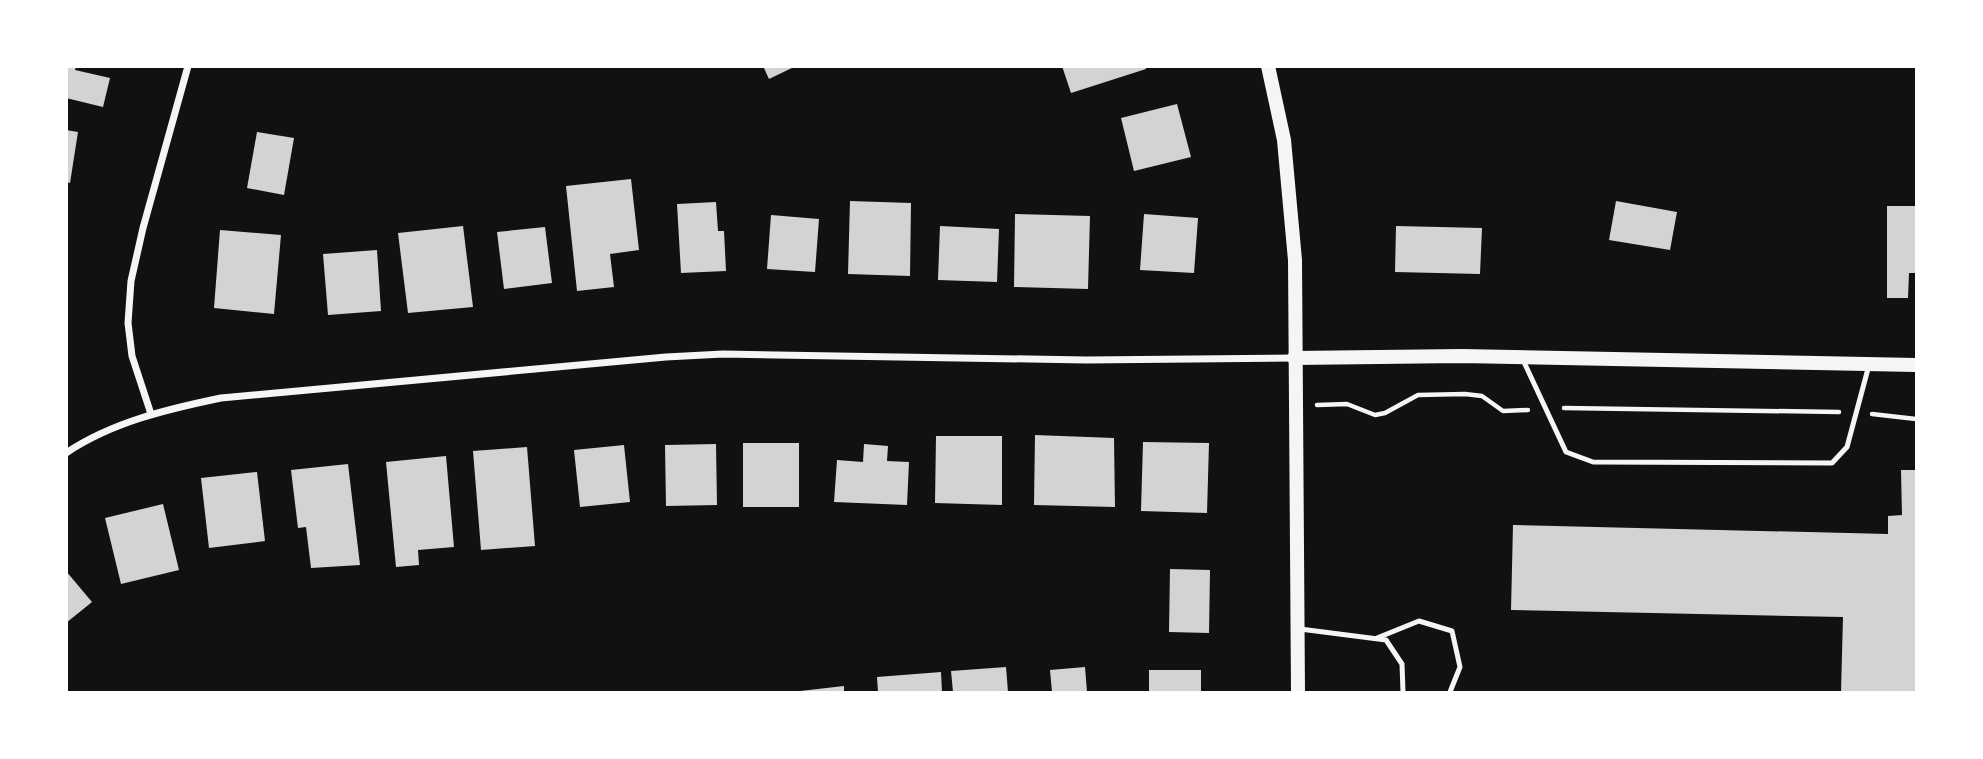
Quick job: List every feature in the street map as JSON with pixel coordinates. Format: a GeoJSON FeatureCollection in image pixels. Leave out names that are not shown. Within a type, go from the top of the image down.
{"type":"FeatureCollection","features":[{"type":"Feature","properties":{"kind":"main road"},"geometry":{"type":"LineString","coordinates":[[1268,66],[1284,140],[1295,260],[1298,692]]}},
{"type":"Feature","properties":{"kind":"main road"},"geometry":{"type":"LineString","coordinates":[[1294,358],[1522,357],[1916,366]]}},
{"type":"Feature","properties":{"kind":"street"},"geometry":{"type":"LineString","coordinates":[[151,414],[132,356],[128,323],[131,281],[188,66]]}},
{"type":"Feature","properties":{"kind":"street"},"geometry":{"type":"LineString","coordinates":[[66,453],[111,429],[151,414],[221,398],[666,357],[723,354],[1086,360],[1294,358]]}},
{"type":"Feature","properties":{"kind":"lane"},"geometry":{"type":"LineString","coordinates":[[1522,357],[1566,452],[1593,462],[1832,463],[1847,447],[1869,365]]}},
{"type":"Feature","properties":{"kind":"lane"},"geometry":{"type":"LineString","coordinates":[[1375,639],[1419,621],[1452,631],[1460,667],[1450,692]]}},
{"type":"Feature","properties":{"kind":"lane"},"geometry":{"type":"LineString","coordinates":[[1297,628],[1386,640],[1402,664],[1403,692]]}},
{"type":"Feature","properties":{"kind":"path"},"geometry":{"type":"LineString","coordinates":[[1295,405],[1348,404],[1375,415],[1385,413],[1418,395],[1465,394],[1482,396],[1503,411],[1583,407],[1856,413],[1916,419]]}},
{"type":"Feature","properties":{"kind":"building"},"geometry":{"type":"Polygon","coordinates":[[[66,66],[76,66],[75,70],[110,78],[103,107],[66,98],[66,66]]]}},
{"type":"Feature","properties":{"kind":"building"},"geometry":{"type":"Polygon","coordinates":[[[763,66],[796,66],[769,79],[763,66]]]}},
{"type":"Feature","properties":{"kind":"building"},"geometry":{"type":"Polygon","coordinates":[[[1062,66],[1145,66],[1146,69],[1071,93],[1062,66]]]}},
{"type":"Feature","properties":{"kind":"building"},"geometry":{"type":"Polygon","coordinates":[[[1177,104],[1191,157],[1134,171],[1121,118],[1177,104]]]}},
{"type":"Feature","properties":{"kind":"building"},"geometry":{"type":"Polygon","coordinates":[[[66,130],[78,132],[70,183],[66,182],[66,130]]]}},
{"type":"Feature","properties":{"kind":"building"},"geometry":{"type":"Polygon","coordinates":[[[257,132],[294,138],[284,195],[247,188],[257,132]]]}},
{"type":"Feature","properties":{"kind":"building"},"geometry":{"type":"Polygon","coordinates":[[[631,179],[639,250],[610,254],[614,287],[577,291],[566,186],[631,179]]]}},
{"type":"Feature","properties":{"kind":"building"},"geometry":{"type":"Polygon","coordinates":[[[850,201],[911,203],[910,276],[848,274],[850,201]]]}},
{"type":"Feature","properties":{"kind":"building"},"geometry":{"type":"Polygon","coordinates":[[[1616,201],[1677,212],[1670,250],[1609,240],[1616,201]]]}},
{"type":"Feature","properties":{"kind":"building"},"geometry":{"type":"Polygon","coordinates":[[[716,202],[718,231],[724,231],[726,271],[681,273],[677,204],[716,202]]]}},
{"type":"Feature","properties":{"kind":"building"},"geometry":{"type":"Polygon","coordinates":[[[1887,206],[1916,206],[1916,273],[1909,273],[1908,298],[1887,298],[1887,206]]]}},
{"type":"Feature","properties":{"kind":"building"},"geometry":{"type":"Polygon","coordinates":[[[1015,214],[1090,216],[1088,289],[1014,287],[1015,214]]]}},
{"type":"Feature","properties":{"kind":"building"},"geometry":{"type":"Polygon","coordinates":[[[1144,214],[1198,218],[1194,273],[1140,270],[1144,214]]]}},
{"type":"Feature","properties":{"kind":"building"},"geometry":{"type":"Polygon","coordinates":[[[771,215],[819,219],[815,272],[767,269],[771,215]]]}},
{"type":"Feature","properties":{"kind":"building"},"geometry":{"type":"Polygon","coordinates":[[[463,226],[473,307],[408,313],[398,233],[463,226]]]}},
{"type":"Feature","properties":{"kind":"building"},"geometry":{"type":"Polygon","coordinates":[[[940,226],[999,229],[997,282],[938,280],[940,226]]]}},
{"type":"Feature","properties":{"kind":"building"},"geometry":{"type":"Polygon","coordinates":[[[1396,226],[1482,228],[1480,274],[1395,272],[1396,226]]]}},
{"type":"Feature","properties":{"kind":"building"},"geometry":{"type":"Polygon","coordinates":[[[545,227],[552,283],[504,289],[497,232],[545,227]]]}},
{"type":"Feature","properties":{"kind":"building"},"geometry":{"type":"Polygon","coordinates":[[[220,230],[281,235],[274,314],[214,308],[220,230]]]}},
{"type":"Feature","properties":{"kind":"building"},"geometry":{"type":"Polygon","coordinates":[[[377,250],[381,311],[328,315],[323,254],[377,250]]]}},
{"type":"Feature","properties":{"kind":"building"},"geometry":{"type":"Polygon","coordinates":[[[1035,435],[1114,438],[1115,507],[1034,505],[1035,435]]]}},
{"type":"Feature","properties":{"kind":"building"},"geometry":{"type":"Polygon","coordinates":[[[936,436],[1002,436],[1002,505],[935,503],[936,436]]]}},
{"type":"Feature","properties":{"kind":"building"},"geometry":{"type":"Polygon","coordinates":[[[1143,442],[1209,443],[1207,513],[1141,511],[1143,442]]]}},
{"type":"Feature","properties":{"kind":"building"},"geometry":{"type":"Polygon","coordinates":[[[743,443],[799,443],[799,507],[743,507],[743,443]]]}},
{"type":"Feature","properties":{"kind":"building"},"geometry":{"type":"Polygon","coordinates":[[[716,444],[717,505],[666,506],[665,445],[716,444]]]}},
{"type":"Feature","properties":{"kind":"building"},"geometry":{"type":"Polygon","coordinates":[[[864,444],[888,446],[887,461],[909,462],[907,505],[834,502],[837,460],[863,462],[864,444]]]}},
{"type":"Feature","properties":{"kind":"building"},"geometry":{"type":"Polygon","coordinates":[[[624,445],[630,502],[580,507],[574,450],[624,445]]]}},
{"type":"Feature","properties":{"kind":"building"},"geometry":{"type":"Polygon","coordinates":[[[527,447],[535,546],[481,550],[473,451],[527,447]]]}},
{"type":"Feature","properties":{"kind":"building"},"geometry":{"type":"Polygon","coordinates":[[[446,456],[454,547],[418,550],[419,565],[396,567],[386,462],[446,456]]]}},
{"type":"Feature","properties":{"kind":"building"},"geometry":{"type":"Polygon","coordinates":[[[348,464],[360,565],[311,568],[306,527],[298,528],[291,470],[348,464]]]}},
{"type":"Feature","properties":{"kind":"building"},"geometry":{"type":"Polygon","coordinates":[[[1901,470],[1916,470],[1916,692],[1841,692],[1843,617],[1511,610],[1513,525],[1888,534],[1888,516],[1902,515],[1901,470]]]}},
{"type":"Feature","properties":{"kind":"building"},"geometry":{"type":"Polygon","coordinates":[[[257,472],[265,541],[209,548],[201,478],[257,472]]]}},
{"type":"Feature","properties":{"kind":"building"},"geometry":{"type":"Polygon","coordinates":[[[163,504],[179,570],[121,584],[105,518],[163,504]]]}},
{"type":"Feature","properties":{"kind":"building"},"geometry":{"type":"Polygon","coordinates":[[[1170,569],[1210,570],[1209,633],[1169,632],[1170,569]]]}},
{"type":"Feature","properties":{"kind":"building"},"geometry":{"type":"Polygon","coordinates":[[[66,571],[92,602],[66,623],[66,571]]]}},
{"type":"Feature","properties":{"kind":"building"},"geometry":{"type":"Polygon","coordinates":[[[1006,667],[1008,692],[953,692],[951,671],[1006,667]]]}},
{"type":"Feature","properties":{"kind":"building"},"geometry":{"type":"Polygon","coordinates":[[[1085,667],[1087,692],[1052,692],[1050,670],[1085,667]]]}},
{"type":"Feature","properties":{"kind":"building"},"geometry":{"type":"Polygon","coordinates":[[[1149,670],[1201,670],[1201,692],[1149,692],[1149,670]]]}},
{"type":"Feature","properties":{"kind":"building"},"geometry":{"type":"Polygon","coordinates":[[[941,672],[942,692],[878,692],[877,677],[941,672]]]}},
{"type":"Feature","properties":{"kind":"building"},"geometry":{"type":"Polygon","coordinates":[[[844,686],[844,692],[800,692],[800,691],[844,686]]]}}]}
